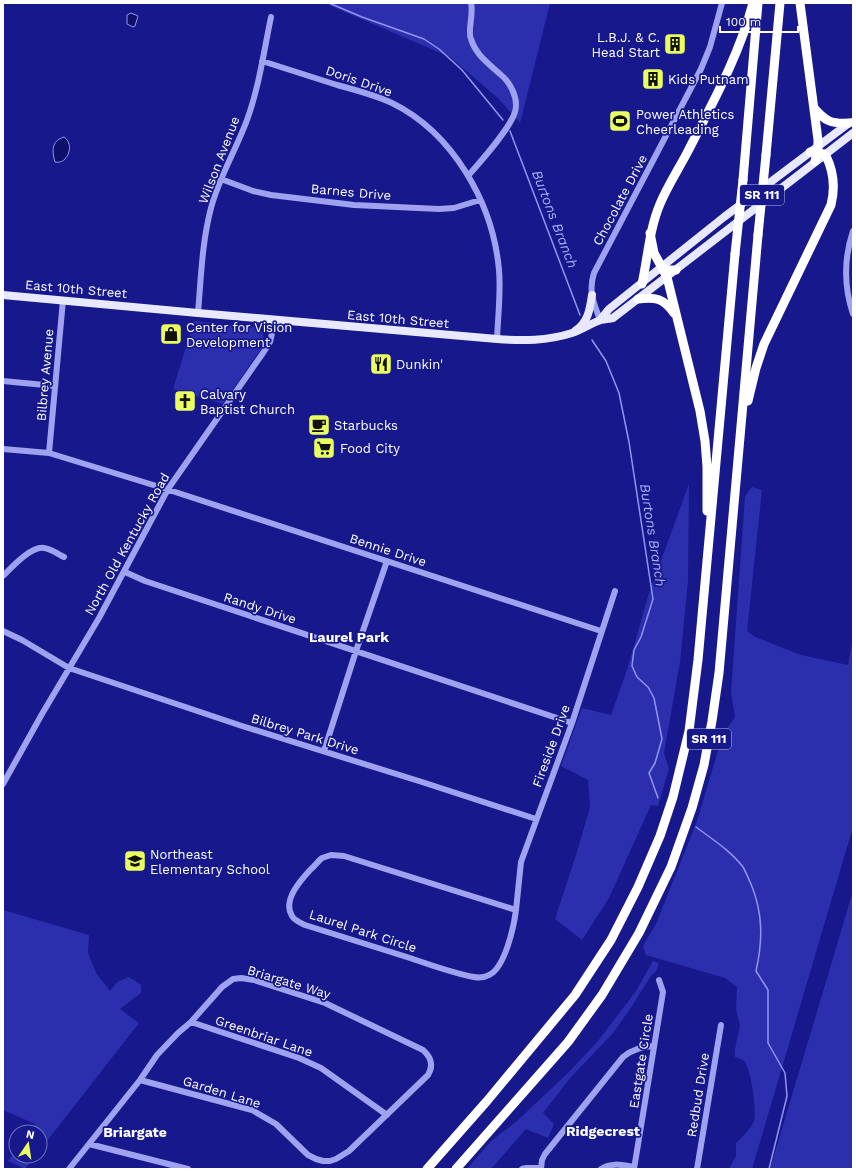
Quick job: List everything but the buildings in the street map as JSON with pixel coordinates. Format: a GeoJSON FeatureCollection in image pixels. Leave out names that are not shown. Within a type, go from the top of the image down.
{"type":"FeatureCollection","features":[{"type":"Feature","properties":{"kind":"highway"},"geometry":{"type":"LineString","coordinates":[[642,284],[647,262],[650,233],[661,203],[739,46],[754,3]]}},
{"type":"Feature","properties":{"kind":"highway","name":"SR 111"},"geometry":{"type":"LineString","coordinates":[[427,1169],[575,995],[611,940],[638,887],[660,836],[670,804],[689,731],[698,660],[758,3]]}},
{"type":"Feature","properties":{"kind":"highway","name":"SR 111"},"geometry":{"type":"LineString","coordinates":[[456,1169],[568,1042],[602,995],[639,933],[671,867],[692,808],[704,765],[719,673],[780,3]]}},
{"type":"Feature","properties":{"kind":"highway"},"geometry":{"type":"LineString","coordinates":[[735,496],[744,423],[756,368],[770,332],[831,206],[833,196],[834,184],[829,164],[817,153],[814,108],[800,3]]}},
{"type":"Feature","properties":{"kind":"highway"},"geometry":{"type":"LineString","coordinates":[[814,108],[823,118],[828,121],[851,123]]}},
{"type":"Feature","properties":{"kind":"highway"},"geometry":{"type":"LineString","coordinates":[[650,233],[654,253],[667,277],[700,411],[705,441],[707,467],[707,563]]}},
{"type":"Feature","properties":{"kind":"highway"},"geometry":{"type":"LineString","coordinates":[[662,268],[676,270]]}},
{"type":"Feature","properties":{"kind":"highway"},"geometry":{"type":"LineString","coordinates":[[638,299],[658,299],[668,305],[676,315]]}},
{"type":"Feature","properties":{"kind":"main road"},"geometry":{"type":"LineString","coordinates":[[817,153],[851,123]]}},
{"type":"Feature","properties":{"kind":"main road"},"geometry":{"type":"LineString","coordinates":[[600,320],[609,309],[724,217],[817,153],[853,132]]}},
{"type":"Feature","properties":{"kind":"main road","name":"East 10th Street"},"geometry":{"type":"LineString","coordinates":[[3,295],[497,339],[545,339],[570,334],[584,329],[600,320],[613,318],[752,210],[817,153]]}},
{"type":"Feature","properties":{"kind":"main road"},"geometry":{"type":"LineString","coordinates":[[570,334],[578,329],[589,315],[592,295]]}},
{"type":"Feature","properties":{"kind":"street"},"geometry":{"type":"LineString","coordinates":[[468,176],[505,130],[516,111],[516,100],[510,86],[501,74],[481,57],[473,46],[470,35],[471,3]]}},
{"type":"Feature","properties":{"kind":"street","name":"Chocolate Drive"},"geometry":{"type":"LineString","coordinates":[[600,320],[592,295],[591,284],[594,273],[701,69],[710,47],[722,3]]}},
{"type":"Feature","properties":{"kind":"street","name":"Wilson Avenue"},"geometry":{"type":"LineString","coordinates":[[198,313],[203,250],[211,208],[246,121],[255,93],[271,17]]}},
{"type":"Feature","properties":{"kind":"street","name":"Doris Drive"},"geometry":{"type":"LineString","coordinates":[[262,61],[392,103],[432,131],[445,146],[468,176],[480,200],[493,238],[499,270],[497,339]]}},
{"type":"Feature","properties":{"kind":"street","name":"Barnes Drive"},"geometry":{"type":"LineString","coordinates":[[221,180],[253,191],[271,195],[354,205],[439,209],[454,208],[480,200]]}},
{"type":"Feature","properties":{"kind":"street"},"geometry":{"type":"LineString","coordinates":[[853,231],[847,250],[846,276],[849,301],[853,314]]}},
{"type":"Feature","properties":{"kind":"street","name":"Bilbrey Avenue"},"geometry":{"type":"LineString","coordinates":[[49,453],[63,300]]}},
{"type":"Feature","properties":{"kind":"street","name":"North Old Kentucky Road"},"geometry":{"type":"LineString","coordinates":[[3,784],[125,572],[168,489],[270,342],[275,320]]}},
{"type":"Feature","properties":{"kind":"street"},"geometry":{"type":"LineString","coordinates":[[3,381],[55,386]]}},
{"type":"Feature","properties":{"kind":"street","name":"Bennie Drive"},"geometry":{"type":"LineString","coordinates":[[3,449],[49,453],[168,489],[601,631]]}},
{"type":"Feature","properties":{"kind":"street"},"geometry":{"type":"LineString","coordinates":[[3,576],[24,556],[38,548],[45,548],[64,557]]}},
{"type":"Feature","properties":{"kind":"street"},"geometry":{"type":"LineString","coordinates":[[324,751],[387,561]]}},
{"type":"Feature","properties":{"kind":"street","name":"Randy Drive"},"geometry":{"type":"LineString","coordinates":[[125,572],[145,581],[572,723]]}},
{"type":"Feature","properties":{"kind":"street","name":"Fireside Drive"},"geometry":{"type":"LineString","coordinates":[[516,910],[521,862],[572,723],[615,591]]}},
{"type":"Feature","properties":{"kind":"street","name":"Bilbrey Park Drive"},"geometry":{"type":"LineString","coordinates":[[3,631],[22,640],[69,668],[242,726],[536,819]]}},
{"type":"Feature","properties":{"kind":"street","name":"Laurel Park Circle"},"geometry":{"type":"LineString","coordinates":[[331,855],[344,856],[516,910],[510,936],[500,964],[495,972],[482,978],[473,977],[436,966],[305,925],[293,917],[290,910],[290,902],[292,895],[302,879],[321,859],[331,855]]}},
{"type":"Feature","properties":{"kind":"street","name":"Briargate Way"},"geometry":{"type":"LineString","coordinates":[[69,1169],[140,1080],[157,1055],[191,1022],[222,987],[233,979],[241,978],[254,980],[325,1003],[423,1050],[432,1061],[432,1066],[428,1075],[387,1115]]}},
{"type":"Feature","properties":{"kind":"street","name":"Eastgate Circle"},"geometry":{"type":"LineString","coordinates":[[634,1168],[663,992],[659,980]]}},
{"type":"Feature","properties":{"kind":"street","name":"Greenbriar Lane"},"geometry":{"type":"LineString","coordinates":[[191,1022],[309,1062],[321,1068],[387,1115]]}},
{"type":"Feature","properties":{"kind":"street","name":"Redbud Drive"},"geometry":{"type":"LineString","coordinates":[[697,1169],[720,1025]]}},
{"type":"Feature","properties":{"kind":"street"},"geometry":{"type":"LineString","coordinates":[[522,1169],[541,1168],[545,1154],[623,1057],[629,1052],[638,1048],[654,1046]]}},
{"type":"Feature","properties":{"kind":"street","name":"Garden Lane"},"geometry":{"type":"LineString","coordinates":[[140,1080],[252,1110],[276,1124],[308,1155],[323,1161],[336,1159],[349,1151],[387,1115]]}},
{"type":"Feature","properties":{"kind":"street"},"geometry":{"type":"LineString","coordinates":[[89,1144],[188,1169]]}},
{"type":"Feature","properties":{"kind":"street"},"geometry":{"type":"LineString","coordinates":[[601,1169],[607,1165],[613,1164],[634,1168]]}},
{"type":"Feature","properties":{"kind":"shaded area"},"geometry":{"type":"Polygon","coordinates":[[[324,3],[550,3],[520,123],[499,99],[450,57],[324,3]]]}},
{"type":"Feature","properties":{"kind":"shaded area"},"geometry":{"type":"Polygon","coordinates":[[[131,13],[138,16],[135,26],[133,27],[127,24],[127,15],[131,13]]]}},
{"type":"Feature","properties":{"kind":"shaded area"},"geometry":{"type":"Polygon","coordinates":[[[64,137],[69,144],[68,153],[63,160],[60,162],[55,162],[53,150],[55,144],[64,137]]]}},
{"type":"Feature","properties":{"kind":"shaded area"},"geometry":{"type":"Polygon","coordinates":[[[194,321],[255,327],[263,333],[264,344],[223,404],[173,389],[194,321]]]}},
{"type":"Feature","properties":{"kind":"shaded area"},"geometry":{"type":"Polygon","coordinates":[[[689,484],[688,581],[680,662],[664,753],[669,769],[658,806],[651,805],[609,898],[582,940],[555,919],[590,807],[588,780],[561,766],[582,708],[611,715],[627,670],[648,596],[689,484]]]}},
{"type":"Feature","properties":{"kind":"shaded area"},"geometry":{"type":"Polygon","coordinates":[[[752,487],[762,490],[747,631],[755,637],[801,655],[848,665],[853,638],[853,827],[752,1169],[729,1169],[736,1156],[736,1143],[751,1127],[755,1116],[753,1090],[747,1065],[741,1059],[735,1057],[735,1049],[740,1026],[736,1009],[737,987],[725,978],[646,955],[643,946],[656,924],[697,821],[723,734],[735,717],[731,693],[745,496],[752,487]]]}},
{"type":"Feature","properties":{"kind":"shaded area"},"geometry":{"type":"Polygon","coordinates":[[[853,891],[853,1169],[770,1169],[853,891]]]}},
{"type":"Feature","properties":{"kind":"shaded area"},"geometry":{"type":"Polygon","coordinates":[[[3,910],[89,935],[88,953],[96,973],[110,991],[117,982],[129,977],[141,985],[141,993],[120,1009],[139,1023],[48,1140],[48,1124],[35,1124],[3,1110],[3,910]]]}},
{"type":"Feature","properties":{"kind":"shaded area"},"geometry":{"type":"Polygon","coordinates":[[[653,961],[659,963],[656,971],[651,976],[613,1033],[571,1077],[543,1113],[554,1124],[548,1138],[526,1129],[491,1169],[467,1169],[491,1141],[517,1121],[569,1072],[598,1041],[636,991],[653,961]]]}},
{"type":"Feature","properties":{"kind":"shaded area"},"geometry":{"type":"Polygon","coordinates":[[[14,1164],[29,1164],[25,1169],[14,1164]]]}},
{"type":"Feature","properties":{"kind":"waterway","name":"Burtons Branch"},"geometry":{"type":"LineString","coordinates":[[329,3],[362,17],[424,39],[439,49],[462,70],[503,120]]}},
{"type":"Feature","properties":{"kind":"waterway","name":"Burtons Branch"},"geometry":{"type":"LineString","coordinates":[[510,131],[580,315]]}},
{"type":"Feature","properties":{"kind":"waterway","name":"Burtons Branch"},"geometry":{"type":"LineString","coordinates":[[592,340],[606,361],[619,393],[629,442],[653,599],[641,637],[634,650],[632,666],[637,677],[648,687],[654,698],[662,739],[655,763],[649,773],[658,798]]}},
{"type":"Feature","properties":{"kind":"waterway","name":"Burtons Branch"},"geometry":{"type":"LineString","coordinates":[[696,827],[727,850],[743,867],[758,905],[761,937],[756,971],[768,990],[768,1043],[785,1073],[787,1096],[769,1169]]}},
{"type":"Feature","properties":{"kind":"place","name":"L.B.J. & C. Head Start"},"geometry":{"type":"Point","coordinates":[675,44]}},
{"type":"Feature","properties":{"kind":"place","name":"Kids Putnam"},"geometry":{"type":"Point","coordinates":[653,79]}},
{"type":"Feature","properties":{"kind":"place","name":"Power Athletics Cheerleading"},"geometry":{"type":"Point","coordinates":[620,121]}},
{"type":"Feature","properties":{"kind":"place","name":"Center for Vision Development"},"geometry":{"type":"Point","coordinates":[171,334]}},
{"type":"Feature","properties":{"kind":"place","name":"Dunkin'"},"geometry":{"type":"Point","coordinates":[381,364]}},
{"type":"Feature","properties":{"kind":"place","name":"Calvary Baptist Church"},"geometry":{"type":"Point","coordinates":[185,401]}},
{"type":"Feature","properties":{"kind":"place","name":"Starbucks"},"geometry":{"type":"Point","coordinates":[319,425]}},
{"type":"Feature","properties":{"kind":"place","name":"Food City"},"geometry":{"type":"Point","coordinates":[324,448]}},
{"type":"Feature","properties":{"kind":"place","name":"Northeast Elementary School"},"geometry":{"type":"Point","coordinates":[135,861]}},
{"type":"Feature","properties":{"kind":"district","name":"Laurel Park"},"geometry":{"type":"Point","coordinates":[349,637]}},
{"type":"Feature","properties":{"kind":"district","name":"Ridgecrest"},"geometry":{"type":"Point","coordinates":[603,1131]}},
{"type":"Feature","properties":{"kind":"district","name":"Briargate"},"geometry":{"type":"Point","coordinates":[135,1132]}}]}
